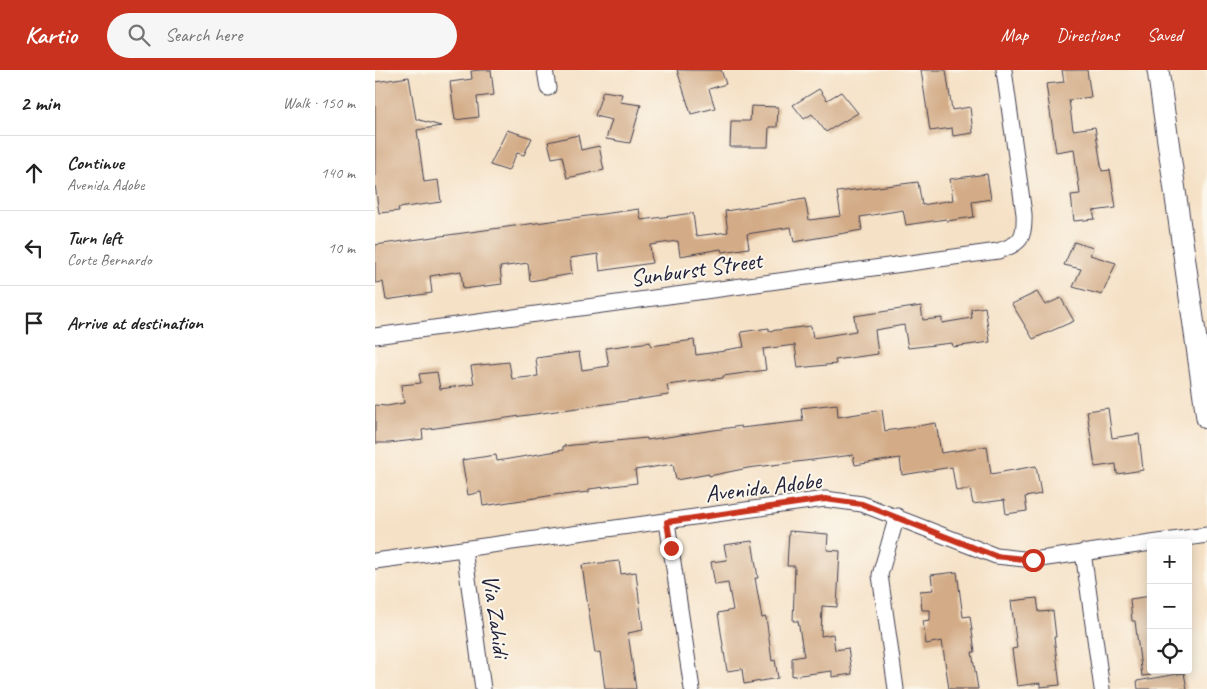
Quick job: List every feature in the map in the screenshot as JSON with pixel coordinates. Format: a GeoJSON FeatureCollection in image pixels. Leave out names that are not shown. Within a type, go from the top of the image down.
{"type":"FeatureCollection","features":[{"type":"Feature","properties":{"kind":"street"},"geometry":{"type":"LineString","coordinates":[[545,70],[548,88]]}},
{"type":"Feature","properties":{"kind":"street","name":"Sunburst Street"},"geometry":{"type":"LineString","coordinates":[[375,336],[998,251],[1012,247],[1020,240],[1024,229],[1024,214],[1004,70]]}},
{"type":"Feature","properties":{"kind":"street"},"geometry":{"type":"LineString","coordinates":[[1158,70],[1202,343],[1207,418]]}},
{"type":"Feature","properties":{"kind":"street","name":"Avenida Adobe"},"geometry":{"type":"LineString","coordinates":[[375,561],[825,499],[862,504],[897,516],[995,556],[1033,560],[1207,535]]}},
{"type":"Feature","properties":{"kind":"street"},"geometry":{"type":"LineString","coordinates":[[896,689],[880,575],[897,516]]}},
{"type":"Feature","properties":{"kind":"street"},"geometry":{"type":"LineString","coordinates":[[667,522],[692,689]]}},
{"type":"Feature","properties":{"kind":"street","name":"Via Zahidi"},"geometry":{"type":"LineString","coordinates":[[464,549],[483,689]]}},
{"type":"Feature","properties":{"kind":"street"},"geometry":{"type":"LineString","coordinates":[[1083,552],[1102,689]]}},
{"type":"Feature","properties":{"kind":"building"},"geometry":{"type":"Polygon","coordinates":[[[491,70],[494,95],[477,97],[479,117],[455,120],[450,82],[472,79],[471,71],[491,70]]]}},
{"type":"Feature","properties":{"kind":"building"},"geometry":{"type":"Polygon","coordinates":[[[677,70],[721,70],[726,84],[709,89],[715,108],[691,114],[677,70]]]}},
{"type":"Feature","properties":{"kind":"building"},"geometry":{"type":"Polygon","coordinates":[[[921,70],[946,70],[952,110],[970,107],[973,133],[953,136],[952,128],[930,131],[921,70]]]}},
{"type":"Feature","properties":{"kind":"building"},"geometry":{"type":"Polygon","coordinates":[[[1062,70],[1087,70],[1091,97],[1069,100],[1073,130],[1095,127],[1102,171],[1110,170],[1116,208],[1093,211],[1095,219],[1074,221],[1071,195],[1080,194],[1074,149],[1056,152],[1046,84],[1064,82],[1062,70]]]}},
{"type":"Feature","properties":{"kind":"building"},"geometry":{"type":"Polygon","coordinates":[[[409,77],[416,119],[441,126],[417,130],[424,182],[438,180],[441,202],[398,208],[399,211],[379,213],[375,185],[375,82],[409,77]]]}},
{"type":"Feature","properties":{"kind":"building"},"geometry":{"type":"Polygon","coordinates":[[[819,89],[827,100],[841,92],[858,113],[826,132],[812,114],[804,119],[793,105],[819,89]]]}},
{"type":"Feature","properties":{"kind":"building"},"geometry":{"type":"Polygon","coordinates":[[[603,91],[622,94],[620,102],[641,105],[630,143],[606,139],[612,120],[595,116],[603,91]]]}},
{"type":"Feature","properties":{"kind":"building"},"geometry":{"type":"Polygon","coordinates":[[[751,106],[778,107],[777,127],[769,127],[768,147],[730,147],[731,121],[750,121],[751,106]]]}},
{"type":"Feature","properties":{"kind":"building"},"geometry":{"type":"Polygon","coordinates":[[[507,130],[532,138],[524,155],[517,153],[508,171],[490,165],[507,130]]]}},
{"type":"Feature","properties":{"kind":"building"},"geometry":{"type":"Polygon","coordinates":[[[578,135],[581,150],[599,146],[604,170],[567,178],[562,156],[552,158],[548,142],[578,135]]]}},
{"type":"Feature","properties":{"kind":"building"},"geometry":{"type":"Polygon","coordinates":[[[987,174],[991,199],[972,202],[974,217],[906,225],[903,210],[860,217],[862,230],[794,242],[791,227],[747,234],[749,248],[722,252],[721,249],[680,256],[678,241],[650,245],[652,263],[600,271],[598,254],[570,258],[572,274],[530,281],[528,263],[500,267],[502,284],[463,289],[461,271],[430,276],[432,293],[386,300],[383,282],[375,283],[375,245],[639,209],[641,220],[693,213],[696,236],[728,232],[725,211],[805,199],[809,220],[841,216],[837,192],[918,182],[922,205],[953,200],[950,179],[987,174]]]}},
{"type":"Feature","properties":{"kind":"building"},"geometry":{"type":"Polygon","coordinates":[[[1074,242],[1093,248],[1090,255],[1116,263],[1102,295],[1073,287],[1081,269],[1064,265],[1074,242]]]}},
{"type":"Feature","properties":{"kind":"building"},"geometry":{"type":"Polygon","coordinates":[[[1037,292],[1045,305],[1061,298],[1074,321],[1033,339],[1012,304],[1037,292]]]}},
{"type":"Feature","properties":{"kind":"building"},"geometry":{"type":"Polygon","coordinates":[[[921,306],[923,320],[942,318],[942,323],[972,318],[971,309],[985,307],[990,342],[953,347],[952,343],[908,348],[904,325],[875,330],[878,354],[835,360],[836,364],[798,368],[795,345],[763,349],[766,370],[667,385],[669,395],[422,430],[423,439],[375,443],[375,405],[387,406],[404,403],[401,385],[421,383],[419,374],[437,372],[440,389],[474,384],[471,366],[509,362],[512,379],[538,376],[536,358],[579,352],[582,370],[609,366],[606,348],[650,342],[651,346],[694,340],[696,355],[744,347],[741,332],[769,328],[769,331],[811,326],[813,338],[856,331],[854,316],[921,306]]]}},
{"type":"Feature","properties":{"kind":"building"},"geometry":{"type":"Polygon","coordinates":[[[837,404],[838,417],[882,410],[885,431],[936,423],[941,453],[987,446],[991,474],[1036,466],[1041,494],[1025,497],[1027,511],[1006,514],[1004,500],[973,504],[970,489],[956,491],[952,467],[902,475],[900,458],[855,465],[853,455],[748,468],[676,480],[673,464],[635,470],[637,483],[589,489],[589,492],[561,494],[483,506],[481,492],[468,495],[462,460],[496,455],[497,461],[563,450],[563,446],[647,438],[647,440],[741,426],[741,428],[803,421],[801,408],[837,404]]]}},
{"type":"Feature","properties":{"kind":"building"},"geometry":{"type":"Polygon","coordinates":[[[1108,408],[1112,438],[1139,434],[1143,470],[1117,474],[1116,464],[1095,467],[1087,411],[1108,408]]]}},
{"type":"Feature","properties":{"kind":"building"},"geometry":{"type":"Polygon","coordinates":[[[789,531],[828,534],[827,550],[840,551],[837,607],[822,606],[821,636],[833,634],[835,650],[848,648],[852,674],[832,677],[832,671],[792,676],[792,658],[804,656],[798,621],[793,621],[795,566],[787,566],[789,531]]]}},
{"type":"Feature","properties":{"kind":"building"},"geometry":{"type":"Polygon","coordinates":[[[752,541],[758,578],[755,578],[762,618],[766,617],[772,661],[775,660],[778,678],[744,684],[742,669],[727,671],[718,613],[733,610],[728,583],[715,585],[711,562],[727,560],[724,545],[752,541]]]}},
{"type":"Feature","properties":{"kind":"building"},"geometry":{"type":"Polygon","coordinates":[[[619,561],[621,574],[636,572],[643,630],[628,633],[636,689],[605,689],[600,652],[595,653],[582,565],[619,561]]]}},
{"type":"Feature","properties":{"kind":"building"},"geometry":{"type":"Polygon","coordinates":[[[957,572],[963,617],[970,616],[975,652],[972,652],[978,689],[949,689],[942,641],[926,644],[923,621],[930,620],[930,610],[922,610],[920,591],[933,590],[931,575],[957,572]]]}},
{"type":"Feature","properties":{"kind":"building"},"geometry":{"type":"Polygon","coordinates":[[[1147,597],[1147,674],[1151,675],[1142,676],[1135,621],[1132,621],[1130,599],[1147,597]]]}},
{"type":"Feature","properties":{"kind":"building"},"geometry":{"type":"Polygon","coordinates":[[[1037,598],[1039,612],[1053,611],[1060,685],[1040,687],[1040,683],[1017,686],[1012,649],[1017,648],[1011,601],[1037,598]]]}},
{"type":"Feature","properties":{"kind":"building"},"geometry":{"type":"Polygon","coordinates":[[[1184,674],[1187,689],[1138,689],[1137,681],[1184,674]]]}},
{"type":"Feature","properties":{"kind":"route"},"geometry":{"type":"LineString","coordinates":[[671,548],[667,522],[825,499],[862,504],[897,516],[995,556],[1033,560]]}}]}
